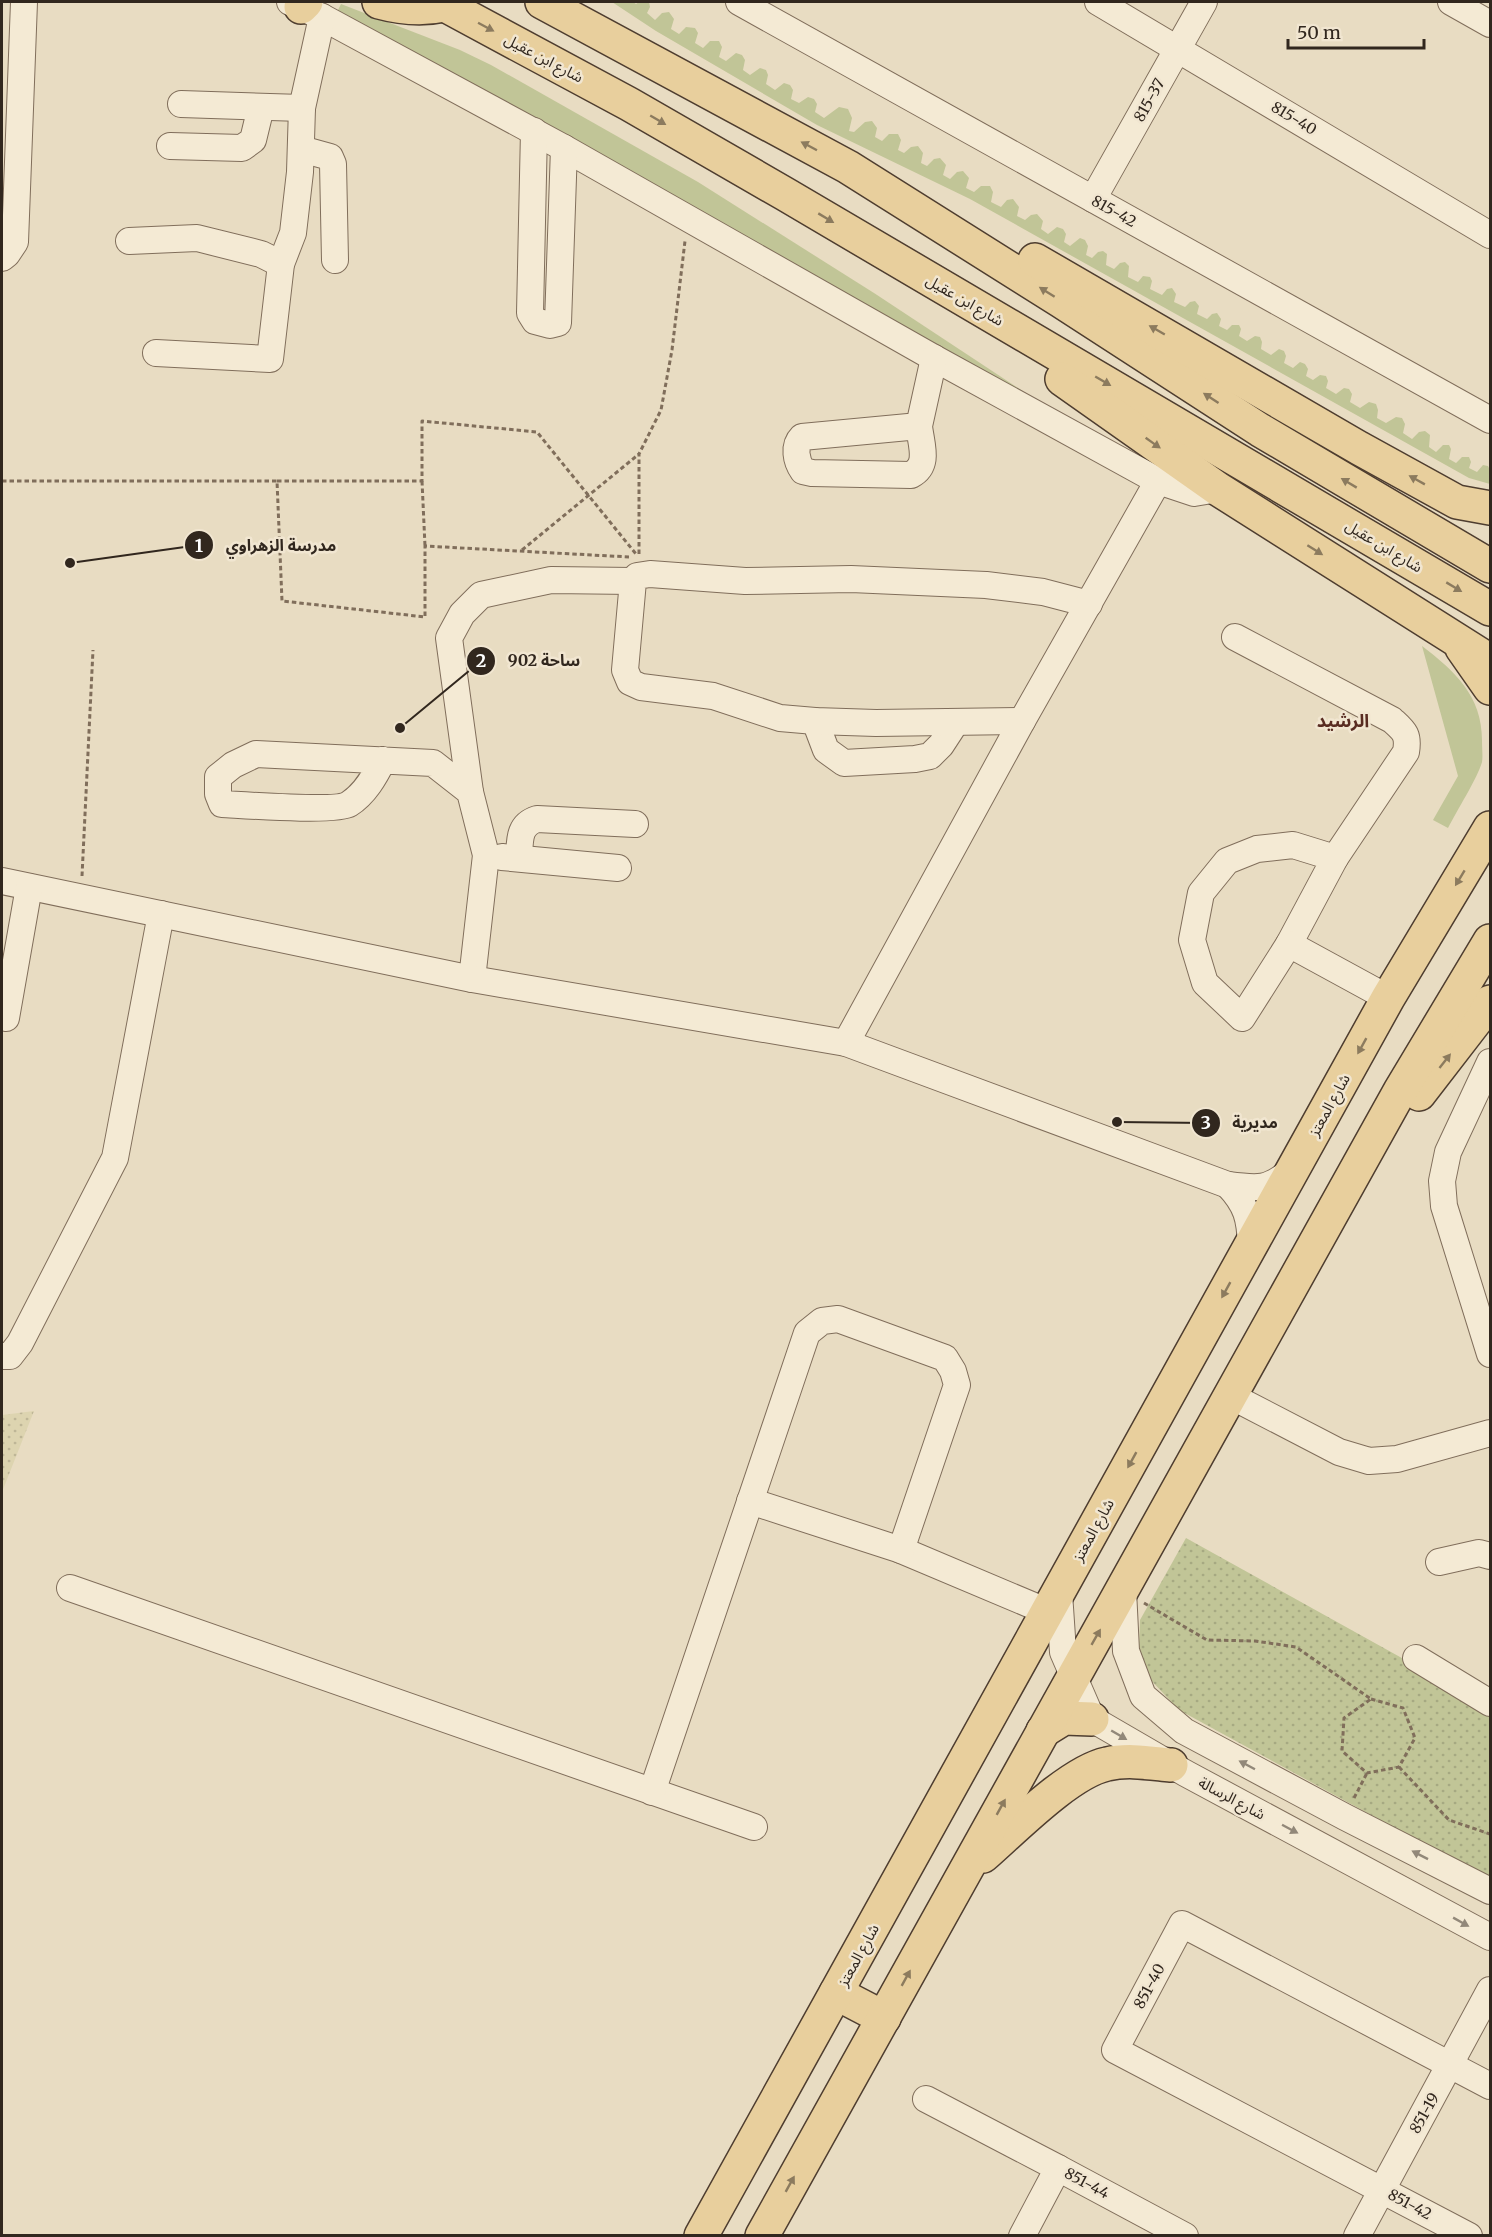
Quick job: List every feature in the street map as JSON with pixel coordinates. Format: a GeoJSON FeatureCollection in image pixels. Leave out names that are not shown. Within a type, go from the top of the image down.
{"type":"FeatureCollection","features":[{"type":"Feature","properties":{"kind":"main road"},"geometry":{"type":"LineString","coordinates":[[379,2],[427,9],[440,3]]}},
{"type":"Feature","properties":{"kind":"main road"},"geometry":{"type":"LineString","coordinates":[[542,2],[848,167],[1051,268],[1359,448],[1491,521]]}},
{"type":"Feature","properties":{"kind":"main road"},"geometry":{"type":"LineString","coordinates":[[581,2],[625,47]]}},
{"type":"Feature","properties":{"kind":"main road","name":"شارع ابن عقيل"},"geometry":{"type":"LineString","coordinates":[[440,3],[629,104],[1491,609]]}},
{"type":"Feature","properties":{"kind":"main road"},"geometry":{"type":"LineString","coordinates":[[848,167],[1260,430],[1491,566]]}},
{"type":"Feature","properties":{"kind":"main road"},"geometry":{"type":"LineString","coordinates":[[936,284],[1070,384],[1218,489],[1491,661]]}},
{"type":"Feature","properties":{"kind":"main road"},"geometry":{"type":"LineString","coordinates":[[1457,502],[1491,508]]}},
{"type":"Feature","properties":{"kind":"main road"},"geometry":{"type":"LineString","coordinates":[[1453,637],[1491,648]]}},
{"type":"Feature","properties":{"kind":"main road"},"geometry":{"type":"LineString","coordinates":[[1453,637],[1491,688]]}},
{"type":"Feature","properties":{"kind":"main road","name":"شارع المعتز"},"geometry":{"type":"LineString","coordinates":[[701,2235],[837,1994],[1388,998],[1488,827]]}},
{"type":"Feature","properties":{"kind":"main road"},"geometry":{"type":"LineString","coordinates":[[762,2235],[1400,1092],[1491,941]]}},
{"type":"Feature","properties":{"kind":"main road"},"geometry":{"type":"LineString","coordinates":[[1345,1191],[1491,1002]]}},
{"type":"Feature","properties":{"kind":"main road"},"geometry":{"type":"LineString","coordinates":[[1043,1731],[1064,1718],[1092,1719]]}},
{"type":"Feature","properties":{"kind":"main road"},"geometry":{"type":"LineString","coordinates":[[965,1871],[1073,1779],[1106,1764],[1139,1762],[1171,1765]]}},
{"type":"Feature","properties":{"kind":"main road"},"geometry":{"type":"LineString","coordinates":[[837,1994],[884,2018]]}},
{"type":"Feature","properties":{"kind":"street"},"geometry":{"type":"LineString","coordinates":[[2,258],[15,242],[24,2]]}},
{"type":"Feature","properties":{"kind":"street","name":"815-42"},"geometry":{"type":"LineString","coordinates":[[738,2],[1491,420]]}},
{"type":"Feature","properties":{"kind":"street","name":"815-40"},"geometry":{"type":"LineString","coordinates":[[1098,2],[1491,235]]}},
{"type":"Feature","properties":{"kind":"street","name":"815-37"},"geometry":{"type":"LineString","coordinates":[[1093,199],[1204,2]]}},
{"type":"Feature","properties":{"kind":"street"},"geometry":{"type":"LineString","coordinates":[[1451,2],[1491,24]]}},
{"type":"Feature","properties":{"kind":"street"},"geometry":{"type":"LineString","coordinates":[[156,353],[270,359],[281,264],[293,233],[301,149],[304,6],[564,147],[934,358],[1158,481],[1194,493],[1218,489]]}},
{"type":"Feature","properties":{"kind":"street"},"geometry":{"type":"LineString","coordinates":[[182,104],[302,108]]}},
{"type":"Feature","properties":{"kind":"street"},"geometry":{"type":"LineString","coordinates":[[170,146],[242,148],[253,140],[261,107]]}},
{"type":"Feature","properties":{"kind":"street"},"geometry":{"type":"LineString","coordinates":[[534,131],[530,313],[535,321],[550,325],[558,323],[564,147]]}},
{"type":"Feature","properties":{"kind":"street"},"geometry":{"type":"LineString","coordinates":[[301,149],[330,157],[333,164],[335,260]]}},
{"type":"Feature","properties":{"kind":"street"},"geometry":{"type":"LineString","coordinates":[[532,201],[562,203]]}},
{"type":"Feature","properties":{"kind":"street"},"geometry":{"type":"LineString","coordinates":[[129,241],[197,238],[261,254],[281,264]]}},
{"type":"Feature","properties":{"kind":"street"},"geometry":{"type":"LineString","coordinates":[[919,426],[934,358]]}},
{"type":"Feature","properties":{"kind":"street"},"geometry":{"type":"LineString","coordinates":[[846,1043],[1022,721],[1158,481]]}},
{"type":"Feature","properties":{"kind":"street"},"geometry":{"type":"LineString","coordinates":[[636,569],[637,576],[650,574],[745,580],[850,579],[986,585],[1043,592],[1089,604]]}},
{"type":"Feature","properties":{"kind":"street"},"geometry":{"type":"LineString","coordinates":[[636,569],[625,670],[630,682],[641,687],[713,696],[780,718],[815,722],[1022,721]]}},
{"type":"Feature","properties":{"kind":"street"},"geometry":{"type":"LineString","coordinates":[[472,979],[486,855],[470,792],[449,638],[462,614],[481,595],[551,580],[636,569]]}},
{"type":"Feature","properties":{"kind":"street"},"geometry":{"type":"LineString","coordinates":[[1234,638],[1392,720],[1404,730],[1408,741],[1406,752],[1335,858],[1289,944],[1242,1018],[1205,983],[1192,940],[1201,893],[1227,861],[1257,849],[1293,845],[1335,858]]}},
{"type":"Feature","properties":{"kind":"street"},"geometry":{"type":"LineString","coordinates":[[815,722],[826,750],[844,763],[930,756],[941,745],[956,722]]}},
{"type":"Feature","properties":{"kind":"street"},"geometry":{"type":"LineString","coordinates":[[383,760],[371,782],[348,806],[322,808],[222,804],[218,795],[218,777],[233,765],[256,754],[383,760],[433,763],[470,792]]}},
{"type":"Feature","properties":{"kind":"street"},"geometry":{"type":"LineString","coordinates":[[519,858],[521,830],[528,822],[537,819],[635,824]]}},
{"type":"Feature","properties":{"kind":"street"},"geometry":{"type":"LineString","coordinates":[[486,855],[618,868]]}},
{"type":"Feature","properties":{"kind":"street"},"geometry":{"type":"LineString","coordinates":[[2,881],[472,979],[846,1043],[1228,1185],[1252,1188],[1274,1185],[1294,1168]]}},
{"type":"Feature","properties":{"kind":"street"},"geometry":{"type":"LineString","coordinates":[[6,1018],[29,887]]}},
{"type":"Feature","properties":{"kind":"street"},"geometry":{"type":"LineString","coordinates":[[2,1356],[10,1356],[20,1343],[115,1158],[161,914]]}},
{"type":"Feature","properties":{"kind":"street"},"geometry":{"type":"LineString","coordinates":[[1289,944],[1388,998]]}},
{"type":"Feature","properties":{"kind":"street"},"geometry":{"type":"LineString","coordinates":[[1491,1062],[1448,1152],[1442,1181],[1444,1206],[1491,1354]]}},
{"type":"Feature","properties":{"kind":"street"},"geometry":{"type":"LineString","coordinates":[[1228,1185],[1239,1197],[1250,1221],[1251,1245]]}},
{"type":"Feature","properties":{"kind":"street"},"geometry":{"type":"LineString","coordinates":[[652,1792],[807,1333],[822,1321],[838,1319],[945,1358],[953,1371],[957,1385],[901,1550]]}},
{"type":"Feature","properties":{"kind":"street"},"geometry":{"type":"LineString","coordinates":[[1231,1395],[1339,1452],[1368,1461],[1397,1459],[1491,1433]]}},
{"type":"Feature","properties":{"kind":"street"},"geometry":{"type":"LineString","coordinates":[[750,1501],[1053,1603],[1063,1652],[1092,1719]]}},
{"type":"Feature","properties":{"kind":"street"},"geometry":{"type":"LineString","coordinates":[[1439,1562],[1479,1553],[1491,1556]]}},
{"type":"Feature","properties":{"kind":"street"},"geometry":{"type":"LineString","coordinates":[[70,1588],[754,1827]]}},
{"type":"Feature","properties":{"kind":"street"},"geometry":{"type":"LineString","coordinates":[[1123,1590],[1126,1650],[1143,1696],[1184,1731],[1345,1817],[1491,1891]]}},
{"type":"Feature","properties":{"kind":"street"},"geometry":{"type":"LineString","coordinates":[[1416,1658],[1491,1703]]}},
{"type":"Feature","properties":{"kind":"street","name":"شارع الرسالة"},"geometry":{"type":"LineString","coordinates":[[1092,1719],[1171,1765],[1491,1937]]}},
{"type":"Feature","properties":{"kind":"street"},"geometry":{"type":"LineString","coordinates":[[1352,1862],[1370,1830]]}},
{"type":"Feature","properties":{"kind":"street","name":"851-40"},"geometry":{"type":"LineString","coordinates":[[1382,2190],[1115,2050],[1182,1924],[1450,2065]]}},
{"type":"Feature","properties":{"kind":"street","name":"851-19"},"geometry":{"type":"LineString","coordinates":[[1357,2235],[1491,1990]]}},
{"type":"Feature","properties":{"kind":"street"},"geometry":{"type":"LineString","coordinates":[[1450,2065],[1491,2086]]}},
{"type":"Feature","properties":{"kind":"street"},"geometry":{"type":"LineString","coordinates":[[926,2099],[1058,2168]]}},
{"type":"Feature","properties":{"kind":"street","name":"851-44"},"geometry":{"type":"LineString","coordinates":[[1022,2235],[1058,2168],[1185,2235]]}},
{"type":"Feature","properties":{"kind":"street","name":"851-42"},"geometry":{"type":"LineString","coordinates":[[1382,2190],[1469,2235]]}},
{"type":"Feature","properties":{"kind":"path"},"geometry":{"type":"LineString","coordinates":[[521,551],[639,454],[661,410],[672,350],[682,252],[690,220]]}},
{"type":"Feature","properties":{"kind":"path"},"geometry":{"type":"LineString","coordinates":[[277,481],[282,601],[425,617],[422,421],[537,432],[588,495],[636,569]]}},
{"type":"Feature","properties":{"kind":"path"},"geometry":{"type":"LineString","coordinates":[[636,569],[639,454]]}},
{"type":"Feature","properties":{"kind":"path"},"geometry":{"type":"LineString","coordinates":[[2,481],[422,481]]}},
{"type":"Feature","properties":{"kind":"path"},"geometry":{"type":"LineString","coordinates":[[425,546],[521,551],[636,569]]}},
{"type":"Feature","properties":{"kind":"path"},"geometry":{"type":"LineString","coordinates":[[81,898],[93,650]]}},
{"type":"Feature","properties":{"kind":"path"},"geometry":{"type":"LineString","coordinates":[[1123,1590],[1207,1640],[1255,1641],[1296,1647],[1371,1699],[1402,1708],[1415,1738],[1399,1767]]}},
{"type":"Feature","properties":{"kind":"path"},"geometry":{"type":"LineString","coordinates":[[1367,1773],[1342,1751],[1344,1718],[1371,1699]]}},
{"type":"Feature","properties":{"kind":"path"},"geometry":{"type":"LineString","coordinates":[[1367,1773],[1399,1767]]}},
{"type":"Feature","properties":{"kind":"path"},"geometry":{"type":"LineString","coordinates":[[1399,1767],[1449,1820],[1491,1834]]}},
{"type":"Feature","properties":{"kind":"path"},"geometry":{"type":"LineString","coordinates":[[1345,1817],[1367,1773]]}},
{"type":"Feature","properties":{"kind":"shaded area"},"geometry":{"type":"Polygon","coordinates":[[[34,1411],[2,1492],[2,1415],[34,1411]]]}},
{"type":"Feature","properties":{"kind":"green space"},"geometry":{"type":"Polygon","coordinates":[[[612,2],[636,4],[649,2],[650,7],[647,13],[655,20],[662,13],[669,12],[674,19],[671,29],[679,34],[686,27],[695,28],[698,33],[695,43],[703,48],[710,41],[719,41],[722,47],[719,57],[726,61],[736,53],[742,55],[745,60],[743,70],[750,75],[760,68],[766,70],[768,75],[766,84],[775,90],[784,83],[790,85],[793,90],[791,99],[799,103],[808,97],[814,99],[817,104],[815,112],[824,118],[839,107],[848,109],[852,118],[849,131],[854,132],[865,122],[872,121],[877,128],[875,137],[882,141],[889,134],[898,134],[901,140],[898,150],[904,153],[911,147],[918,146],[923,153],[921,163],[927,166],[934,159],[940,158],[946,165],[943,175],[950,179],[957,172],[963,171],[969,178],[966,188],[974,192],[981,186],[990,186],[993,192],[991,202],[1001,207],[1007,200],[1013,199],[1019,207],[1017,216],[1025,220],[1037,214],[1043,221],[1041,229],[1048,234],[1057,227],[1063,229],[1066,234],[1064,242],[1070,246],[1080,238],[1085,240],[1088,246],[1086,255],[1092,258],[1098,252],[1103,251],[1107,254],[1106,265],[1114,269],[1120,263],[1125,262],[1129,266],[1128,277],[1138,282],[1143,276],[1150,277],[1152,281],[1150,289],[1162,295],[1167,289],[1172,288],[1176,294],[1174,302],[1185,307],[1195,301],[1199,306],[1197,314],[1207,319],[1217,313],[1221,319],[1219,326],[1227,330],[1232,325],[1239,325],[1241,329],[1239,336],[1247,341],[1255,336],[1260,337],[1261,349],[1271,355],[1279,349],[1284,351],[1286,356],[1284,363],[1293,368],[1300,362],[1305,364],[1308,369],[1306,376],[1313,380],[1320,375],[1326,376],[1328,381],[1326,388],[1336,394],[1344,388],[1349,389],[1352,394],[1350,402],[1360,408],[1369,402],[1376,404],[1377,418],[1386,423],[1396,417],[1402,418],[1405,424],[1403,433],[1412,439],[1419,432],[1425,431],[1430,435],[1429,447],[1436,452],[1443,445],[1449,445],[1451,449],[1449,459],[1456,463],[1462,457],[1469,457],[1471,462],[1469,468],[1477,472],[1483,465],[1488,466],[1490,484],[1469,478],[970,199],[817,125],[656,31],[612,2]]]}},
{"type":"Feature","properties":{"kind":"green space"},"geometry":{"type":"Polygon","coordinates":[[[341,4],[460,50],[491,65],[698,182],[874,293],[1056,413],[337,12],[341,4]]]}},
{"type":"Feature","properties":{"kind":"green space"},"geometry":{"type":"Polygon","coordinates":[[[1422,646],[1446,666],[1465,687],[1478,712],[1481,727],[1482,762],[1448,828],[1433,820],[1458,776],[1422,646]]]}},
{"type":"Feature","properties":{"kind":"green space"},"geometry":{"type":"Polygon","coordinates":[[[1186,1538],[1490,1707],[1490,1880],[1179,1710],[1147,1676],[1139,1648],[1140,1620],[1186,1538]]]}},
{"type":"Feature","properties":{"kind":"place","name":"مدرسة الزهراوي"},"geometry":{"type":"Point","coordinates":[70,563]}},
{"type":"Feature","properties":{"kind":"place","name":"ساحة 902"},"geometry":{"type":"Point","coordinates":[400,728]}},
{"type":"Feature","properties":{"kind":"place","name":"مديرية"},"geometry":{"type":"Point","coordinates":[1117,1122]}},
{"type":"Feature","properties":{"kind":"district","name":"الرشيد"},"geometry":{"type":"Point","coordinates":[1343,720]}}]}
